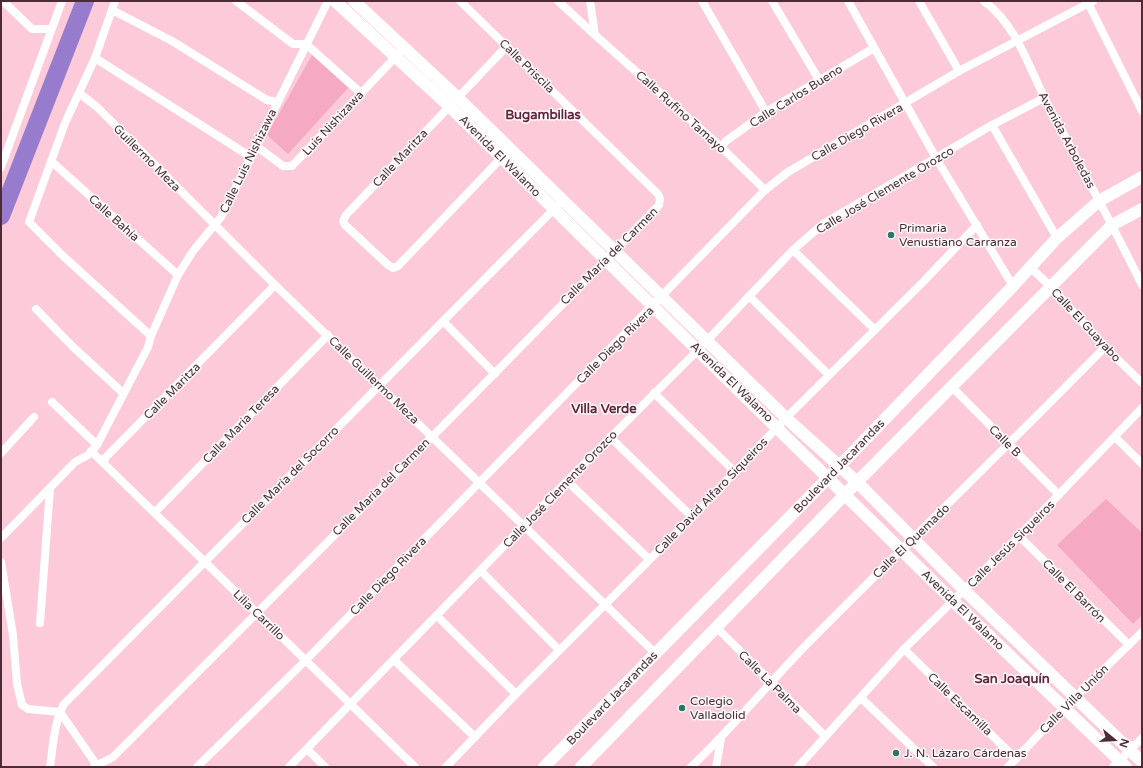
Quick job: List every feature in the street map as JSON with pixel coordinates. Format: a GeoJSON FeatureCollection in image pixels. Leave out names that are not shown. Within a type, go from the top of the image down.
{"type":"FeatureCollection","features":[{"type":"Feature","properties":{"kind":"street"},"geometry":{"type":"LineString","coordinates":[[4,1],[32,29],[50,29]]}},
{"type":"Feature","properties":{"kind":"street"},"geometry":{"type":"LineString","coordinates":[[1,167],[50,29],[62,1]]}},
{"type":"Feature","properties":{"kind":"street"},"geometry":{"type":"LineString","coordinates":[[115,1],[95,58],[65,123],[29,222],[62,255],[151,336]]}},
{"type":"Feature","properties":{"kind":"street"},"geometry":{"type":"LineString","coordinates":[[236,1],[293,44],[306,44],[361,93]]}},
{"type":"Feature","properties":{"kind":"street","name":"Calle Luis Nishizawa"},"geometry":{"type":"LineString","coordinates":[[94,448],[148,347],[151,336],[178,275],[193,251],[220,217],[328,1]]}},
{"type":"Feature","properties":{"kind":"street","name":"Avenida El Walamo"},"geometry":{"type":"LineString","coordinates":[[335,1],[396,57],[453,101],[510,149],[558,205]]}},
{"type":"Feature","properties":{"kind":"street","name":"Avenida El Walamo"},"geometry":{"type":"LineString","coordinates":[[354,1],[404,48],[453,101],[501,158],[558,205],[610,255],[663,297],[707,339],[782,422],[828,478],[846,494],[953,601],[1064,707],[1119,765]]}},
{"type":"Feature","properties":{"kind":"street","name":"Calle Priscila"},"geometry":{"type":"LineString","coordinates":[[460,1],[658,194],[660,200]]}},
{"type":"Feature","properties":{"kind":"street","name":"Calle Rufino Tamayo"},"geometry":{"type":"LineString","coordinates":[[558,1],[721,147],[765,190]]}},
{"type":"Feature","properties":{"kind":"street"},"geometry":{"type":"LineString","coordinates":[[590,1],[595,35]]}},
{"type":"Feature","properties":{"kind":"street"},"geometry":{"type":"LineString","coordinates":[[702,1],[766,112]]}},
{"type":"Feature","properties":{"kind":"street"},"geometry":{"type":"LineString","coordinates":[[772,1],[819,80]]}},
{"type":"Feature","properties":{"kind":"street"},"geometry":{"type":"LineString","coordinates":[[848,1],[936,158],[1013,286]]}},
{"type":"Feature","properties":{"kind":"street"},"geometry":{"type":"LineString","coordinates":[[919,1],[959,71]]}},
{"type":"Feature","properties":{"kind":"street","name":"Avenida Arboledas"},"geometry":{"type":"LineString","coordinates":[[984,1],[1004,20],[1018,40],[1044,98],[1112,225],[1142,285]]}},
{"type":"Feature","properties":{"kind":"street"},"geometry":{"type":"LineString","coordinates":[[1089,2],[1142,111]]}},
{"type":"Feature","properties":{"kind":"street","name":"Calle Diego Rivera"},"geometry":{"type":"LineString","coordinates":[[197,767],[306,660],[479,482],[663,297],[765,190],[788,172],[959,71],[1089,2]]}},
{"type":"Feature","properties":{"kind":"street"},"geometry":{"type":"LineString","coordinates":[[112,10],[172,41],[267,100],[277,102]]}},
{"type":"Feature","properties":{"kind":"street","name":"Calle Maritza"},"geometry":{"type":"LineString","coordinates":[[501,158],[398,266],[394,268],[345,225],[343,221],[453,101],[507,46]]}},
{"type":"Feature","properties":{"kind":"street","name":"Luis Nishizawa"},"geometry":{"type":"LineString","coordinates":[[256,146],[283,166],[292,166],[404,48]]}},
{"type":"Feature","properties":{"kind":"street","name":"Calle Carlos Bueno"},"geometry":{"type":"LineString","coordinates":[[721,147],[726,141],[766,112],[874,48]]}},
{"type":"Feature","properties":{"kind":"street"},"geometry":{"type":"LineString","coordinates":[[95,58],[250,157]]}},
{"type":"Feature","properties":{"kind":"street","name":"Guillermo Meza"},"geometry":{"type":"LineString","coordinates":[[79,93],[97,107],[214,224]]}},
{"type":"Feature","properties":{"kind":"street","name":"Calle José Clemente Orozco"},"geometry":{"type":"LineString","coordinates":[[290,767],[610,437],[698,350],[793,250],[823,224],[992,125],[1044,98]]}},
{"type":"Feature","properties":{"kind":"street"},"geometry":{"type":"LineString","coordinates":[[992,125],[1057,238]]}},
{"type":"Feature","properties":{"kind":"street"},"geometry":{"type":"LineString","coordinates":[[501,158],[510,149]]}},
{"type":"Feature","properties":{"kind":"street","name":"Calle Bahía"},"geometry":{"type":"LineString","coordinates":[[51,161],[178,275]]}},
{"type":"Feature","properties":{"kind":"street","name":"Boulevard Jacarandas"},"geometry":{"type":"LineString","coordinates":[[544,767],[840,466],[1013,286],[1057,238],[1099,201],[1142,177]]}},
{"type":"Feature","properties":{"kind":"street","name":"Calle María del Carmen"},"geometry":{"type":"LineString","coordinates":[[97,766],[113,757],[495,374],[659,205],[660,200]]}},
{"type":"Feature","properties":{"kind":"street","name":"Calle María del Socorro"},"geometry":{"type":"LineString","coordinates":[[50,767],[60,712],[64,704],[379,384],[444,322],[558,205]]}},
{"type":"Feature","properties":{"kind":"street","name":"Boulevard Jacarandas"},"geometry":{"type":"LineString","coordinates":[[582,767],[857,482],[1112,225],[1142,209]]}},
{"type":"Feature","properties":{"kind":"street","name":"Calle Guillermo Meza"},"geometry":{"type":"LineString","coordinates":[[214,224],[275,286],[379,384],[655,653]]}},
{"type":"Feature","properties":{"kind":"street","name":"Calle David Alfaro Siqueiros"},"geometry":{"type":"LineString","coordinates":[[446,767],[604,604],[692,517],[782,422],[875,330],[977,225]]}},
{"type":"Feature","properties":{"kind":"street"},"geometry":{"type":"LineString","coordinates":[[793,250],[875,330]]}},
{"type":"Feature","properties":{"kind":"street","name":"Avenida El Walamo"},"geometry":{"type":"LineString","coordinates":[[610,255],[653,306],[698,350],[782,422],[840,466],[964,590],[1142,762]]}},
{"type":"Feature","properties":{"kind":"street","name":"Calle El Guayabo"},"geometry":{"type":"LineString","coordinates":[[1030,267],[1051,287],[1105,347],[1142,383]]}},
{"type":"Feature","properties":{"kind":"street","name":"Calle Maritza"},"geometry":{"type":"LineString","coordinates":[[104,462],[105,458],[275,286]]}},
{"type":"Feature","properties":{"kind":"street"},"geometry":{"type":"LineString","coordinates":[[749,296],[830,375]]}},
{"type":"Feature","properties":{"kind":"street"},"geometry":{"type":"LineString","coordinates":[[36,309],[72,346],[123,393]]}},
{"type":"Feature","properties":{"kind":"street"},"geometry":{"type":"LineString","coordinates":[[444,322],[495,374]]}},
{"type":"Feature","properties":{"kind":"street","name":"Calle María Teresa"},"geometry":{"type":"LineString","coordinates":[[155,512],[328,335]]}},
{"type":"Feature","properties":{"kind":"street","name":"Calle El Quemado"},"geometry":{"type":"LineString","coordinates":[[692,767],[721,738],[770,682],[901,549],[1009,445],[1105,347]]}},
{"type":"Feature","properties":{"kind":"street","name":"Calle B"},"geometry":{"type":"LineString","coordinates":[[951,386],[1059,495]]}},
{"type":"Feature","properties":{"kind":"street"},"geometry":{"type":"LineString","coordinates":[[654,393],[735,472]]}},
{"type":"Feature","properties":{"kind":"street","name":"Lilia Carrillo"},"geometry":{"type":"LineString","coordinates":[[52,402],[94,448],[104,462],[105,466],[155,512],[204,562],[415,767]]}},
{"type":"Feature","properties":{"kind":"street","name":"Calle Jesús Siqueiros"},"geometry":{"type":"LineString","coordinates":[[798,767],[904,649],[1019,536],[1142,408]]}},
{"type":"Feature","properties":{"kind":"street"},"geometry":{"type":"LineString","coordinates":[[1,453],[34,417]]}},
{"type":"Feature","properties":{"kind":"street"},"geometry":{"type":"LineString","coordinates":[[610,437],[692,517]]}},
{"type":"Feature","properties":{"kind":"street"},"geometry":{"type":"LineString","coordinates":[[1115,437],[1142,464]]}},
{"type":"Feature","properties":{"kind":"street"},"geometry":{"type":"LineString","coordinates":[[1,538],[75,462],[94,448]]}},
{"type":"Feature","properties":{"kind":"street"},"geometry":{"type":"LineString","coordinates":[[567,481],[649,559]]}},
{"type":"Feature","properties":{"kind":"street"},"geometry":{"type":"LineString","coordinates":[[40,623],[50,488]]}},
{"type":"Feature","properties":{"kind":"street","name":"Calle El Barrón"},"geometry":{"type":"LineString","coordinates":[[1019,536],[1129,645]]}},
{"type":"Feature","properties":{"kind":"street"},"geometry":{"type":"LineString","coordinates":[[1,562],[13,635],[17,684],[22,705],[28,709],[60,712],[97,766]]}},
{"type":"Feature","properties":{"kind":"street"},"geometry":{"type":"LineString","coordinates":[[481,570],[559,650]]}},
{"type":"Feature","properties":{"kind":"street"},"geometry":{"type":"LineString","coordinates":[[437,616],[516,694]]}},
{"type":"Feature","properties":{"kind":"street","name":"Calle La Palma"},"geometry":{"type":"LineString","coordinates":[[716,627],[825,736]]}},
{"type":"Feature","properties":{"kind":"street","name":"Calle Villa Unión"},"geometry":{"type":"LineString","coordinates":[[1008,767],[1064,707],[1142,632]]}},
{"type":"Feature","properties":{"kind":"street","name":"Calle Escamilla"},"geometry":{"type":"LineString","coordinates":[[904,649],[1016,759]]}},
{"type":"Feature","properties":{"kind":"street"},"geometry":{"type":"LineString","coordinates":[[394,660],[474,737]]}},
{"type":"Feature","properties":{"kind":"street"},"geometry":{"type":"LineString","coordinates":[[861,698],[933,767]]}},
{"type":"Feature","properties":{"kind":"street"},"geometry":{"type":"LineString","coordinates":[[716,767],[721,738]]}},
{"type":"Feature","properties":{"kind":"street"},"geometry":{"type":"LineString","coordinates":[[1119,765],[1130,750],[1142,738]]}},
{"type":"Feature","properties":{"kind":"street"},"geometry":{"type":"LineString","coordinates":[[307,750],[325,767]]}},
{"type":"Feature","properties":{"kind":"shaded area"},"geometry":{"type":"Polygon","coordinates":[[[312,55],[348,88],[288,154],[267,135],[312,55]]]}},
{"type":"Feature","properties":{"kind":"shaded area"},"geometry":{"type":"Polygon","coordinates":[[[1106,499],[1142,533],[1142,615],[1133,624],[1057,545],[1106,499]]]}},
{"type":"Feature","properties":{"kind":"waterway"},"geometry":{"type":"LineString","coordinates":[[1,216],[85,1]]}},
{"type":"Feature","properties":{"kind":"place","name":"Primaria Venustiano Carranza"},"geometry":{"type":"Point","coordinates":[891,235]}},
{"type":"Feature","properties":{"kind":"place","name":"Colegio Valladolid"},"geometry":{"type":"Point","coordinates":[682,708]}},
{"type":"Feature","properties":{"kind":"place","name":"J. N. Lázaro Cárdenas"},"geometry":{"type":"Point","coordinates":[896,753]}},
{"type":"Feature","properties":{"kind":"district","name":"Bugambilias"},"geometry":{"type":"Point","coordinates":[543,114]}},
{"type":"Feature","properties":{"kind":"district","name":"Villa Verde"},"geometry":{"type":"Point","coordinates":[604,408]}},
{"type":"Feature","properties":{"kind":"district","name":"San Joaquín"},"geometry":{"type":"Point","coordinates":[1012,678]}}]}
